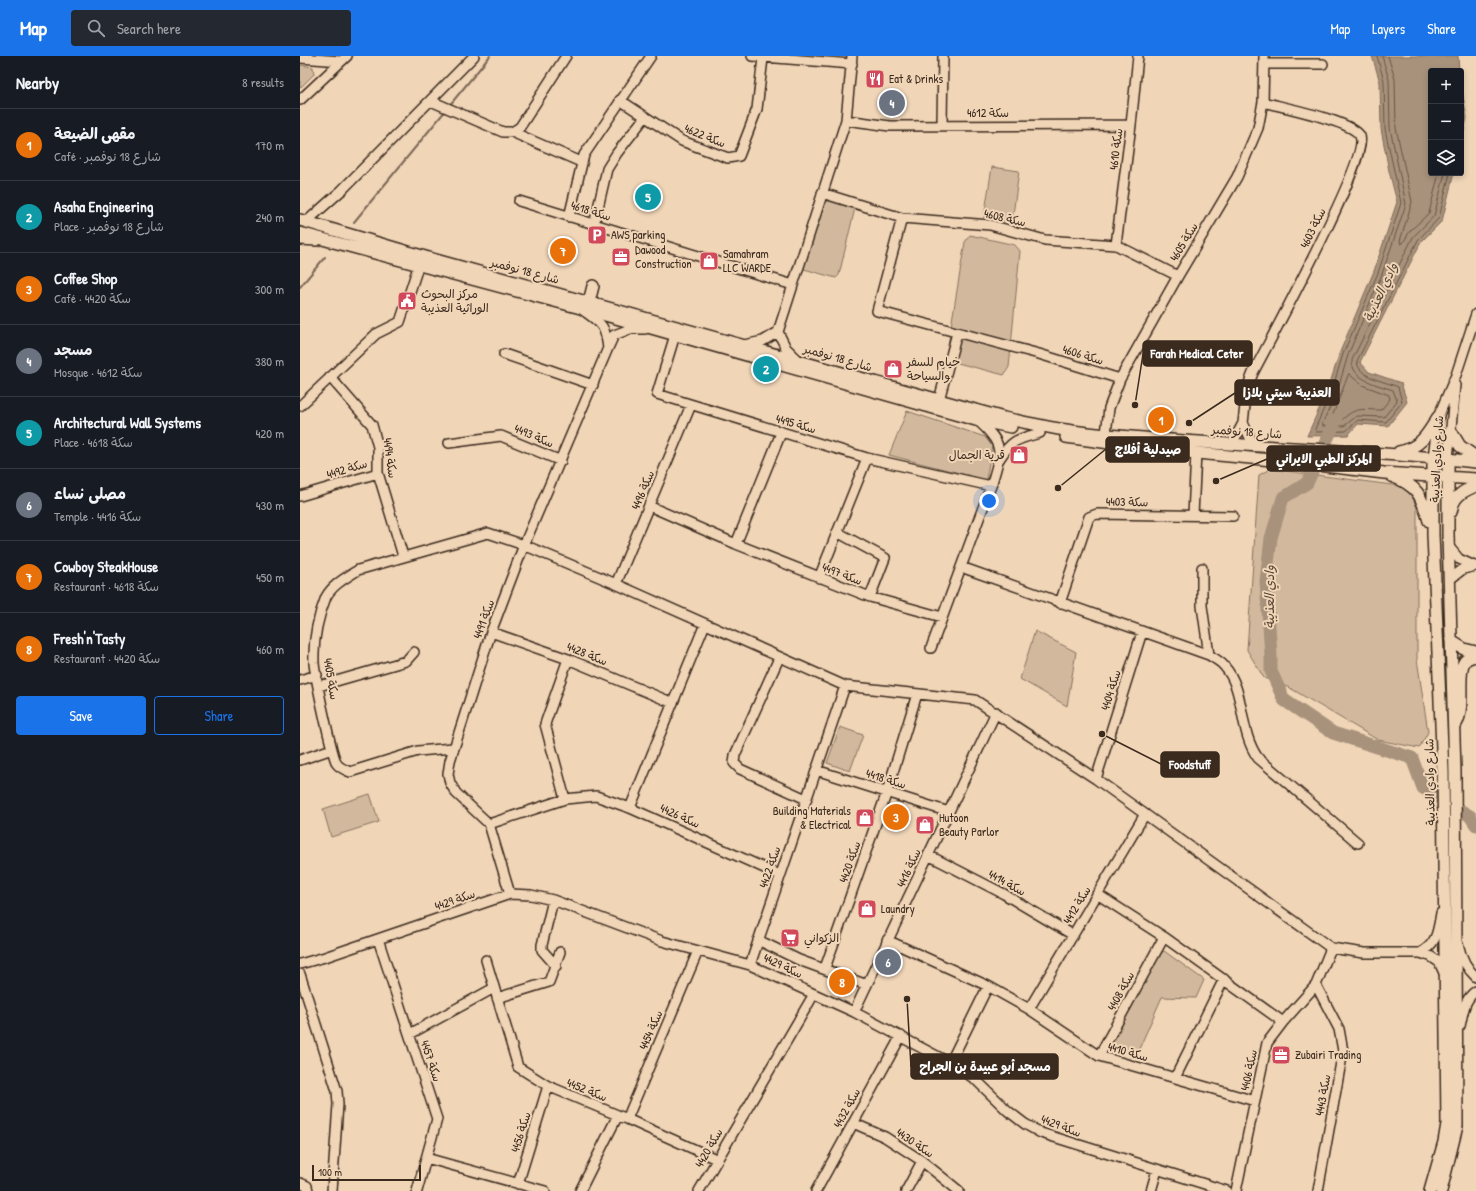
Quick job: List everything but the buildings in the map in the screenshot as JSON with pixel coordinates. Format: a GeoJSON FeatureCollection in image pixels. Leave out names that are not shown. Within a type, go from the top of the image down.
{"type":"FeatureCollection","features":[{"type":"Feature","properties":{"kind":"main road","name":"شارع 18 نوفمبر"},"geometry":{"type":"LineString","coordinates":[[303,221],[939,400],[1067,431],[1282,448],[1391,454],[1476,462]]}},
{"type":"Feature","properties":{"kind":"main road","name":"شارع 18 نوفمبر"},"geometry":{"type":"LineString","coordinates":[[300,233],[676,334],[976,420],[1040,433],[1085,440],[1372,472],[1476,479]]}},
{"type":"Feature","properties":{"kind":"main road"},"geometry":{"type":"LineString","coordinates":[[589,302],[593,286]]}},
{"type":"Feature","properties":{"kind":"main road"},"geometry":{"type":"LineString","coordinates":[[1391,454],[1415,448],[1421,443],[1438,417]]}},
{"type":"Feature","properties":{"kind":"main road"},"geometry":{"type":"LineString","coordinates":[[1450,431],[1460,446],[1476,457]]}},
{"type":"Feature","properties":{"kind":"main road","name":"شارع وادي العذيبة"},"geometry":{"type":"LineString","coordinates":[[1430,1191],[1444,1142],[1447,1124],[1443,772],[1433,534],[1433,458]]}},
{"type":"Feature","properties":{"kind":"main road","name":"شارع وادي العذيبة"},"geometry":{"type":"LineString","coordinates":[[1441,1191],[1457,1126],[1458,1034],[1455,772],[1449,580],[1448,459]]}},
{"type":"Feature","properties":{"kind":"main road"},"geometry":{"type":"LineString","coordinates":[[1384,473],[1403,480],[1420,495],[1433,534]]}},
{"type":"Feature","properties":{"kind":"main road"},"geometry":{"type":"LineString","coordinates":[[1448,535],[1454,500],[1460,494],[1476,486]]}},
{"type":"Feature","properties":{"kind":"main road"},"geometry":{"type":"LineString","coordinates":[[1451,641],[1464,649],[1476,652]]}},
{"type":"Feature","properties":{"kind":"main road"},"geometry":{"type":"LineString","coordinates":[[1454,728],[1461,710],[1462,667],[1468,658],[1476,656]]}},
{"type":"Feature","properties":{"kind":"street"},"geometry":{"type":"LineString","coordinates":[[303,221],[342,190],[474,56]]}},
{"type":"Feature","properties":{"kind":"street"},"geometry":{"type":"LineString","coordinates":[[512,132],[520,127],[566,56]]}},
{"type":"Feature","properties":{"kind":"street"},"geometry":{"type":"LineString","coordinates":[[569,217],[582,162],[587,149],[650,56]]}},
{"type":"Feature","properties":{"kind":"street"},"geometry":{"type":"LineString","coordinates":[[744,344],[763,341],[778,332],[846,120],[852,60],[763,58],[752,56]]}},
{"type":"Feature","properties":{"kind":"street"},"geometry":{"type":"LineString","coordinates":[[942,125],[944,56]]}},
{"type":"Feature","properties":{"kind":"street","name":"سكة 4610"},"geometry":{"type":"LineString","coordinates":[[1116,245],[1138,56]]}},
{"type":"Feature","properties":{"kind":"street"},"geometry":{"type":"LineString","coordinates":[[300,58],[344,59]]}},
{"type":"Feature","properties":{"kind":"street","name":"سكة 4622"},"geometry":{"type":"LineString","coordinates":[[620,100],[682,141],[728,158],[739,156],[758,109],[763,58]]}},
{"type":"Feature","properties":{"kind":"street"},"geometry":{"type":"LineString","coordinates":[[300,100],[344,59]]}},
{"type":"Feature","properties":{"kind":"street"},"geometry":{"type":"LineString","coordinates":[[1264,60],[1323,64]]}},
{"type":"Feature","properties":{"kind":"street","name":"سكة 4605"},"geometry":{"type":"LineString","coordinates":[[1106,434],[1109,408],[1120,379],[1178,276],[1237,177],[1258,128],[1263,102],[1264,60]]}},
{"type":"Feature","properties":{"kind":"street"},"geometry":{"type":"LineString","coordinates":[[431,101],[503,132],[512,132],[582,162]]}},
{"type":"Feature","properties":{"kind":"street","name":"سكة 4603"},"geometry":{"type":"LineString","coordinates":[[1232,444],[1243,423],[1247,388],[1253,373],[1337,205],[1359,152],[1361,141],[1359,135],[1346,124],[1263,102]]}},
{"type":"Feature","properties":{"kind":"street"},"geometry":{"type":"LineString","coordinates":[[594,225],[607,170],[617,153],[645,117]]}},
{"type":"Feature","properties":{"kind":"street","name":"سكة 4612"},"geometry":{"type":"LineString","coordinates":[[846,120],[890,126],[1131,125]]}},
{"type":"Feature","properties":{"kind":"street","name":"سكة 4608"},"geometry":{"type":"LineString","coordinates":[[822,193],[902,218],[990,225],[1046,240],[1116,245],[1178,276]]}},
{"type":"Feature","properties":{"kind":"street","name":"سكة 4618"},"geometry":{"type":"LineString","coordinates":[[520,201],[793,285]]}},
{"type":"Feature","properties":{"kind":"street","name":"سكة 4606"},"geometry":{"type":"LineString","coordinates":[[902,218],[877,311],[1039,354],[1120,379]]}},
{"type":"Feature","properties":{"kind":"street"},"geometry":{"type":"LineString","coordinates":[[300,240],[332,242]]}},
{"type":"Feature","properties":{"kind":"street"},"geometry":{"type":"LineString","coordinates":[[300,406],[376,334],[400,322],[419,264]]}},
{"type":"Feature","properties":{"kind":"street"},"geometry":{"type":"LineString","coordinates":[[577,307],[596,319],[606,331],[608,348]]}},
{"type":"Feature","properties":{"kind":"street","name":"شارع وادي العذيبة"},"geometry":{"type":"LineString","coordinates":[[1433,458],[1438,417],[1456,375],[1476,314]]}},
{"type":"Feature","properties":{"kind":"street","name":"سكة 4491"},"geometry":{"type":"LineString","coordinates":[[489,824],[456,793],[450,784],[448,774],[453,748],[491,632],[524,545],[614,335],[630,329],[656,329]]}},
{"type":"Feature","properties":{"kind":"street"},"geometry":{"type":"LineString","coordinates":[[778,332],[786,348],[800,361]]}},
{"type":"Feature","properties":{"kind":"street"},"geometry":{"type":"LineString","coordinates":[[939,400],[957,333]]}},
{"type":"Feature","properties":{"kind":"street","name":"سكة 4495"},"geometry":{"type":"LineString","coordinates":[[676,334],[657,394],[867,458],[991,486]]}},
{"type":"Feature","properties":{"kind":"street"},"geometry":{"type":"LineString","coordinates":[[504,354],[593,385]]}},
{"type":"Feature","properties":{"kind":"street","name":"شارع وادي العذيبة"},"geometry":{"type":"LineString","coordinates":[[1448,459],[1456,375]]}},
{"type":"Feature","properties":{"kind":"street","name":"سكة 4494"},"geometry":{"type":"LineString","coordinates":[[330,377],[372,425],[378,447],[378,473],[403,556]]}},
{"type":"Feature","properties":{"kind":"street","name":"سكة 4496"},"geometry":{"type":"LineString","coordinates":[[616,584],[691,405]]}},
{"type":"Feature","properties":{"kind":"street"},"geometry":{"type":"LineString","coordinates":[[976,420],[993,434],[998,444],[998,462]]}},
{"type":"Feature","properties":{"kind":"street"},"geometry":{"type":"LineString","coordinates":[[1243,423],[1254,446]]}},
{"type":"Feature","properties":{"kind":"street"},"geometry":{"type":"LineString","coordinates":[[736,544],[781,433]]}},
{"type":"Feature","properties":{"kind":"street"},"geometry":{"type":"LineString","coordinates":[[931,648],[991,486],[998,462],[1006,449],[1016,439],[1040,433]]}},
{"type":"Feature","properties":{"kind":"street","name":"سكة 4493"},"geometry":{"type":"LineString","coordinates":[[449,443],[500,436],[561,461]]}},
{"type":"Feature","properties":{"kind":"street"},"geometry":{"type":"LineString","coordinates":[[1194,515],[1196,453]]}},
{"type":"Feature","properties":{"kind":"street"},"geometry":{"type":"LineString","coordinates":[[819,578],[867,458]]}},
{"type":"Feature","properties":{"kind":"street","name":"سكة 4492"},"geometry":{"type":"LineString","coordinates":[[300,496],[378,473]]}},
{"type":"Feature","properties":{"kind":"street","name":"سكة 4497"},"geometry":{"type":"LineString","coordinates":[[649,506],[736,544],[870,598],[942,617]]}},
{"type":"Feature","properties":{"kind":"street","name":"سكة 4403"},"geometry":{"type":"LineString","coordinates":[[1060,603],[1089,517],[1097,514],[1232,516]]}},
{"type":"Feature","properties":{"kind":"street"},"geometry":{"type":"LineString","coordinates":[[837,532],[885,558],[870,598]]}},
{"type":"Feature","properties":{"kind":"street","name":"سكة 4405"},"geometry":{"type":"LineString","coordinates":[[453,748],[418,751],[350,772],[337,764],[332,748],[314,664],[315,641],[320,616],[327,596],[341,581],[358,570],[488,533],[524,545],[616,584],[779,658],[845,686],[975,700],[996,712],[1096,779],[1331,948]]}},
{"type":"Feature","properties":{"kind":"street"},"geometry":{"type":"LineString","coordinates":[[1449,547],[1459,559],[1475,566]]}},
{"type":"Feature","properties":{"kind":"street"},"geometry":{"type":"LineString","coordinates":[[1449,580],[1463,569],[1475,566]]}},
{"type":"Feature","properties":{"kind":"street"},"geometry":{"type":"LineString","coordinates":[[961,567],[1209,655],[1223,665],[1231,676],[1236,687],[1244,725],[1253,751],[1258,758],[1358,843]]}},
{"type":"Feature","properties":{"kind":"street"},"geometry":{"type":"LineString","coordinates":[[1202,568],[1202,606],[1209,655]]}},
{"type":"Feature","properties":{"kind":"street"},"geometry":{"type":"LineString","coordinates":[[630,808],[705,624]]}},
{"type":"Feature","properties":{"kind":"street","name":"سكة 4428"},"geometry":{"type":"LineString","coordinates":[[491,632],[568,659],[673,703]]}},
{"type":"Feature","properties":{"kind":"street","name":"سكة 4404"},"geometry":{"type":"LineString","coordinates":[[1096,779],[1142,632]]}},
{"type":"Feature","properties":{"kind":"street"},"geometry":{"type":"LineString","coordinates":[[319,686],[406,661],[414,652]]}},
{"type":"Feature","properties":{"kind":"street"},"geometry":{"type":"LineString","coordinates":[[779,658],[735,755],[734,762],[740,769],[806,799]]}},
{"type":"Feature","properties":{"kind":"street"},"geometry":{"type":"LineString","coordinates":[[565,799],[545,724],[568,659]]}},
{"type":"Feature","properties":{"kind":"street"},"geometry":{"type":"LineString","coordinates":[[300,680],[317,675]]}},
{"type":"Feature","properties":{"kind":"street","name":"سكة 4422"},"geometry":{"type":"LineString","coordinates":[[750,964],[845,686]]}},
{"type":"Feature","properties":{"kind":"street","name":"سكة 4420"},"geometry":{"type":"LineString","coordinates":[[825,968],[887,792],[917,694]]}},
{"type":"Feature","properties":{"kind":"street","name":"سكة 4416"},"geometry":{"type":"LineString","coordinates":[[854,1012],[996,712]]}},
{"type":"Feature","properties":{"kind":"street"},"geometry":{"type":"LineString","coordinates":[[300,760],[332,748]]}},
{"type":"Feature","properties":{"kind":"street","name":"سكة 4418"},"geometry":{"type":"LineString","coordinates":[[816,770],[949,812]]}},
{"type":"Feature","properties":{"kind":"street","name":"سكة 4426"},"geometry":{"type":"LineString","coordinates":[[489,824],[565,799],[596,796],[630,808],[780,875]]}},
{"type":"Feature","properties":{"kind":"street","name":"سكة 4412"},"geometry":{"type":"LineString","coordinates":[[1029,1009],[1145,814]]}},
{"type":"Feature","properties":{"kind":"street"},"geometry":{"type":"LineString","coordinates":[[489,824],[510,894]]}},
{"type":"Feature","properties":{"kind":"street","name":"سكة 4414"},"geometry":{"type":"LineString","coordinates":[[928,855],[1004,894],[1073,935]]}},
{"type":"Feature","properties":{"kind":"street"},"geometry":{"type":"LineString","coordinates":[[1420,953],[1432,945],[1437,938],[1444,885]]}},
{"type":"Feature","properties":{"kind":"street","name":"سكة 4429"},"geometry":{"type":"LineString","coordinates":[[300,962],[378,939],[510,894],[531,895],[553,900],[662,941],[750,964],[854,1012],[901,1036],[976,1079],[1008,1111],[1025,1124],[1042,1133],[1156,1170],[1227,1191]]}},
{"type":"Feature","properties":{"kind":"street"},"geometry":{"type":"LineString","coordinates":[[1097,894],[1164,937],[1283,1022]]}},
{"type":"Feature","properties":{"kind":"street"},"geometry":{"type":"LineString","coordinates":[[553,900],[542,950],[556,966]]}},
{"type":"Feature","properties":{"kind":"street","name":"سكة 4408"},"geometry":{"type":"LineString","coordinates":[[1099,1056],[1164,937]]}},
{"type":"Feature","properties":{"kind":"street","name":"سكة 4457"},"geometry":{"type":"LineString","coordinates":[[378,939],[437,1120],[417,1191]]}},
{"type":"Feature","properties":{"kind":"street"},"geometry":{"type":"LineString","coordinates":[[1457,939],[1464,963],[1470,972],[1476,977]]}},
{"type":"Feature","properties":{"kind":"street"},"geometry":{"type":"LineString","coordinates":[[758,940],[799,960],[825,968],[867,985]]}},
{"type":"Feature","properties":{"kind":"street","name":"سكة 4410"},"geometry":{"type":"LineString","coordinates":[[888,940],[988,986],[1029,1009],[1099,1056],[1255,1101]]}},
{"type":"Feature","properties":{"kind":"street"},"geometry":{"type":"LineString","coordinates":[[1331,948],[1364,953],[1420,953],[1430,956],[1439,962],[1446,978]]}},
{"type":"Feature","properties":{"kind":"street","name":"سكة 4406"},"geometry":{"type":"LineString","coordinates":[[1236,1191],[1268,1043],[1283,1022],[1316,985],[1331,948]]}},
{"type":"Feature","properties":{"kind":"street","name":"سكة 4454"},"geometry":{"type":"LineString","coordinates":[[622,1117],[698,951]]}},
{"type":"Feature","properties":{"kind":"street"},"geometry":{"type":"LineString","coordinates":[[497,998],[549,982],[560,952]]}},
{"type":"Feature","properties":{"kind":"street","name":"سكة 4452"},"geometry":{"type":"LineString","coordinates":[[486,960],[518,1067],[548,1086],[716,1159]]}},
{"type":"Feature","properties":{"kind":"street"},"geometry":{"type":"LineString","coordinates":[[300,974],[336,1091],[338,1104],[332,1191]]}},
{"type":"Feature","properties":{"kind":"street"},"geometry":{"type":"LineString","coordinates":[[1175,1078],[1224,979]]}},
{"type":"Feature","properties":{"kind":"street","name":"سكة 4443"},"geometry":{"type":"LineString","coordinates":[[1316,985],[1339,1029],[1343,1051],[1318,1191]]}},
{"type":"Feature","properties":{"kind":"street"},"geometry":{"type":"LineString","coordinates":[[950,1063],[988,986]]}},
{"type":"Feature","properties":{"kind":"street"},"geometry":{"type":"LineString","coordinates":[[410,1034],[494,988]]}},
{"type":"Feature","properties":{"kind":"street"},"geometry":{"type":"LineString","coordinates":[[1458,1034],[1467,1001],[1470,995],[1476,991]]}},
{"type":"Feature","properties":{"kind":"street","name":"سكة 4420"},"geometry":{"type":"LineString","coordinates":[[699,1191],[716,1159],[814,994]]}},
{"type":"Feature","properties":{"kind":"street","name":"سكة 4432"},"geometry":{"type":"LineString","coordinates":[[816,1191],[901,1036]]}},
{"type":"Feature","properties":{"kind":"street","name":"سكة 4456"},"geometry":{"type":"LineString","coordinates":[[518,1184],[548,1086]]}},
{"type":"Feature","properties":{"kind":"street"},"geometry":{"type":"LineString","coordinates":[[580,1191],[622,1117]]}},
{"type":"Feature","properties":{"kind":"street","name":"سكة 4430"},"geometry":{"type":"LineString","coordinates":[[853,1123],[885,1137],[922,1160],[959,1191]]}},
{"type":"Feature","properties":{"kind":"street"},"geometry":{"type":"LineString","coordinates":[[426,1158],[545,1191]]}},
{"type":"Feature","properties":{"kind":"street"},"geometry":{"type":"LineString","coordinates":[[906,1191],[922,1160]]}},
{"type":"Feature","properties":{"kind":"street"},"geometry":{"type":"LineString","coordinates":[[1151,1191],[1156,1170]]}},
{"type":"Feature","properties":{"kind":"street"},"geometry":{"type":"LineString","coordinates":[[300,1183],[307,1186],[308,1191]]}},
{"type":"Feature","properties":{"kind":"shaded area"},"geometry":{"type":"Polygon","coordinates":[[[300,65],[313,67],[314,74],[300,88],[300,65]]]}},
{"type":"Feature","properties":{"kind":"shaded area"},"geometry":{"type":"Polygon","coordinates":[[[992,167],[1019,171],[1012,222],[984,218],[992,167]]]}},
{"type":"Feature","properties":{"kind":"shaded area"},"geometry":{"type":"Polygon","coordinates":[[[829,200],[853,206],[855,208],[839,275],[836,278],[804,269],[824,202],[829,200]]]}},
{"type":"Feature","properties":{"kind":"shaded area"},"geometry":{"type":"Polygon","coordinates":[[[970,235],[1015,245],[1020,251],[1009,367],[1004,375],[950,361],[946,357],[965,242],[970,235]]]}},
{"type":"Feature","properties":{"kind":"shaded area"},"geometry":{"type":"Polygon","coordinates":[[[907,411],[985,437],[992,446],[986,480],[889,455],[907,411]]]}},
{"type":"Feature","properties":{"kind":"shaded area"},"geometry":{"type":"Polygon","coordinates":[[[1270,469],[1400,486],[1412,496],[1417,508],[1417,659],[1428,732],[1419,748],[1378,740],[1290,688],[1264,678],[1247,650],[1259,475],[1270,469]]]}},
{"type":"Feature","properties":{"kind":"shaded area"},"geometry":{"type":"Polygon","coordinates":[[[1035,631],[1076,652],[1067,706],[1020,679],[1035,631]]]}},
{"type":"Feature","properties":{"kind":"shaded area"},"geometry":{"type":"Polygon","coordinates":[[[840,727],[863,735],[850,771],[827,763],[840,727]]]}},
{"type":"Feature","properties":{"kind":"shaded area"},"geometry":{"type":"Polygon","coordinates":[[[370,794],[379,822],[331,837],[323,809],[370,794]]]}},
{"type":"Feature","properties":{"kind":"shaded area"},"geometry":{"type":"Polygon","coordinates":[[[1164,951],[1204,980],[1196,998],[1162,997],[1139,1049],[1131,1053],[1110,1044],[1158,956],[1164,951]]]}},
{"type":"Feature","properties":{"kind":"water","name":"وادي العذيبة"},"geometry":{"type":"Polygon","coordinates":[[[1372,56],[1458,56],[1459,68],[1428,68],[1428,176],[1453,176],[1442,221],[1421,242],[1360,362],[1369,372],[1401,383],[1407,402],[1388,426],[1358,424],[1348,435],[1307,436],[1328,389],[1340,352],[1374,271],[1397,202],[1381,129],[1380,82],[1372,56]]]}},
{"type":"Feature","properties":{"kind":"water"},"geometry":{"type":"Polygon","coordinates":[[[1464,102],[1467,118],[1464,132],[1464,102]]]}},
{"type":"Feature","properties":{"kind":"waterway"},"geometry":{"type":"LineString","coordinates":[[449,106],[490,56]]}},
{"type":"Feature","properties":{"kind":"waterway"},"geometry":{"type":"LineString","coordinates":[[354,222],[446,110]]}},
{"type":"Feature","properties":{"kind":"waterway"},"geometry":{"type":"LineString","coordinates":[[300,287],[325,257]]}},
{"type":"Feature","properties":{"kind":"waterway","name":"وادي العذيبة"},"geometry":{"type":"LineString","coordinates":[[1336,420],[1307,483],[1283,498],[1271,538],[1266,581],[1271,671],[1284,700],[1333,733],[1412,758],[1423,788],[1470,816],[1476,825]]}},
{"type":"Feature","properties":{"kind":"place","name":"Eat & Drinks"},"geometry":{"type":"Point","coordinates":[875,79]}},
{"type":"Feature","properties":{"kind":"place","name":"مسجد"},"geometry":{"type":"Point","coordinates":[892,103]}},
{"type":"Feature","properties":{"kind":"place","name":"Architectural Wall Systems"},"geometry":{"type":"Point","coordinates":[648,197]}},
{"type":"Feature","properties":{"kind":"place","name":"AWS parking"},"geometry":{"type":"Point","coordinates":[597,235]}},
{"type":"Feature","properties":{"kind":"place","name":"Cowboy SteakHouse"},"geometry":{"type":"Point","coordinates":[563,251]}},
{"type":"Feature","properties":{"kind":"place","name":"Dawood Construction"},"geometry":{"type":"Point","coordinates":[621,257]}},
{"type":"Feature","properties":{"kind":"place","name":"Samahram LLC WARDE"},"geometry":{"type":"Point","coordinates":[709,261]}},
{"type":"Feature","properties":{"kind":"place","name":"مركز البحوث الوراثية العذيبة"},"geometry":{"type":"Point","coordinates":[407,301]}},
{"type":"Feature","properties":{"kind":"place","name":"Asaha Engineering"},"geometry":{"type":"Point","coordinates":[766,369]}},
{"type":"Feature","properties":{"kind":"place","name":"خيام للسفر والسياحة"},"geometry":{"type":"Point","coordinates":[893,369]}},
{"type":"Feature","properties":{"kind":"place","name":"Farah Medical Ceter"},"geometry":{"type":"Point","coordinates":[1135,405]}},
{"type":"Feature","properties":{"kind":"place","name":"مقهى الضيعة"},"geometry":{"type":"Point","coordinates":[1161,420]}},
{"type":"Feature","properties":{"kind":"place","name":"العذيبة سيتي بلازا"},"geometry":{"type":"Point","coordinates":[1189,423]}},
{"type":"Feature","properties":{"kind":"place","name":"قرية الجمال"},"geometry":{"type":"Point","coordinates":[1019,455]}},
{"type":"Feature","properties":{"kind":"place","name":"المركز الطبي الايراني"},"geometry":{"type":"Point","coordinates":[1216,481]}},
{"type":"Feature","properties":{"kind":"place","name":"صيدلية أفلاج"},"geometry":{"type":"Point","coordinates":[1058,488]}},
{"type":"Feature","properties":{"kind":"place","name":"Foodstuff"},"geometry":{"type":"Point","coordinates":[1102,734]}},
{"type":"Feature","properties":{"kind":"place","name":"Coffee Shop"},"geometry":{"type":"Point","coordinates":[896,817]}},
{"type":"Feature","properties":{"kind":"place","name":"Building Materials & Electrical"},"geometry":{"type":"Point","coordinates":[865,818]}},
{"type":"Feature","properties":{"kind":"place","name":"Hutoon Beauty Parlor"},"geometry":{"type":"Point","coordinates":[925,825]}},
{"type":"Feature","properties":{"kind":"place","name":"Laundry"},"geometry":{"type":"Point","coordinates":[867,909]}},
{"type":"Feature","properties":{"kind":"place","name":"الزكواني"},"geometry":{"type":"Point","coordinates":[790,938]}},
{"type":"Feature","properties":{"kind":"place","name":"مصلى نساء"},"geometry":{"type":"Point","coordinates":[888,962]}},
{"type":"Feature","properties":{"kind":"place","name":"Fresh'n'Tasty"},"geometry":{"type":"Point","coordinates":[842,982]}},
{"type":"Feature","properties":{"kind":"place","name":"مسجد أبو عبيدة بن الجراح"},"geometry":{"type":"Point","coordinates":[907,999]}},
{"type":"Feature","properties":{"kind":"place","name":"Zubairi Trading"},"geometry":{"type":"Point","coordinates":[1281,1055]}}]}
